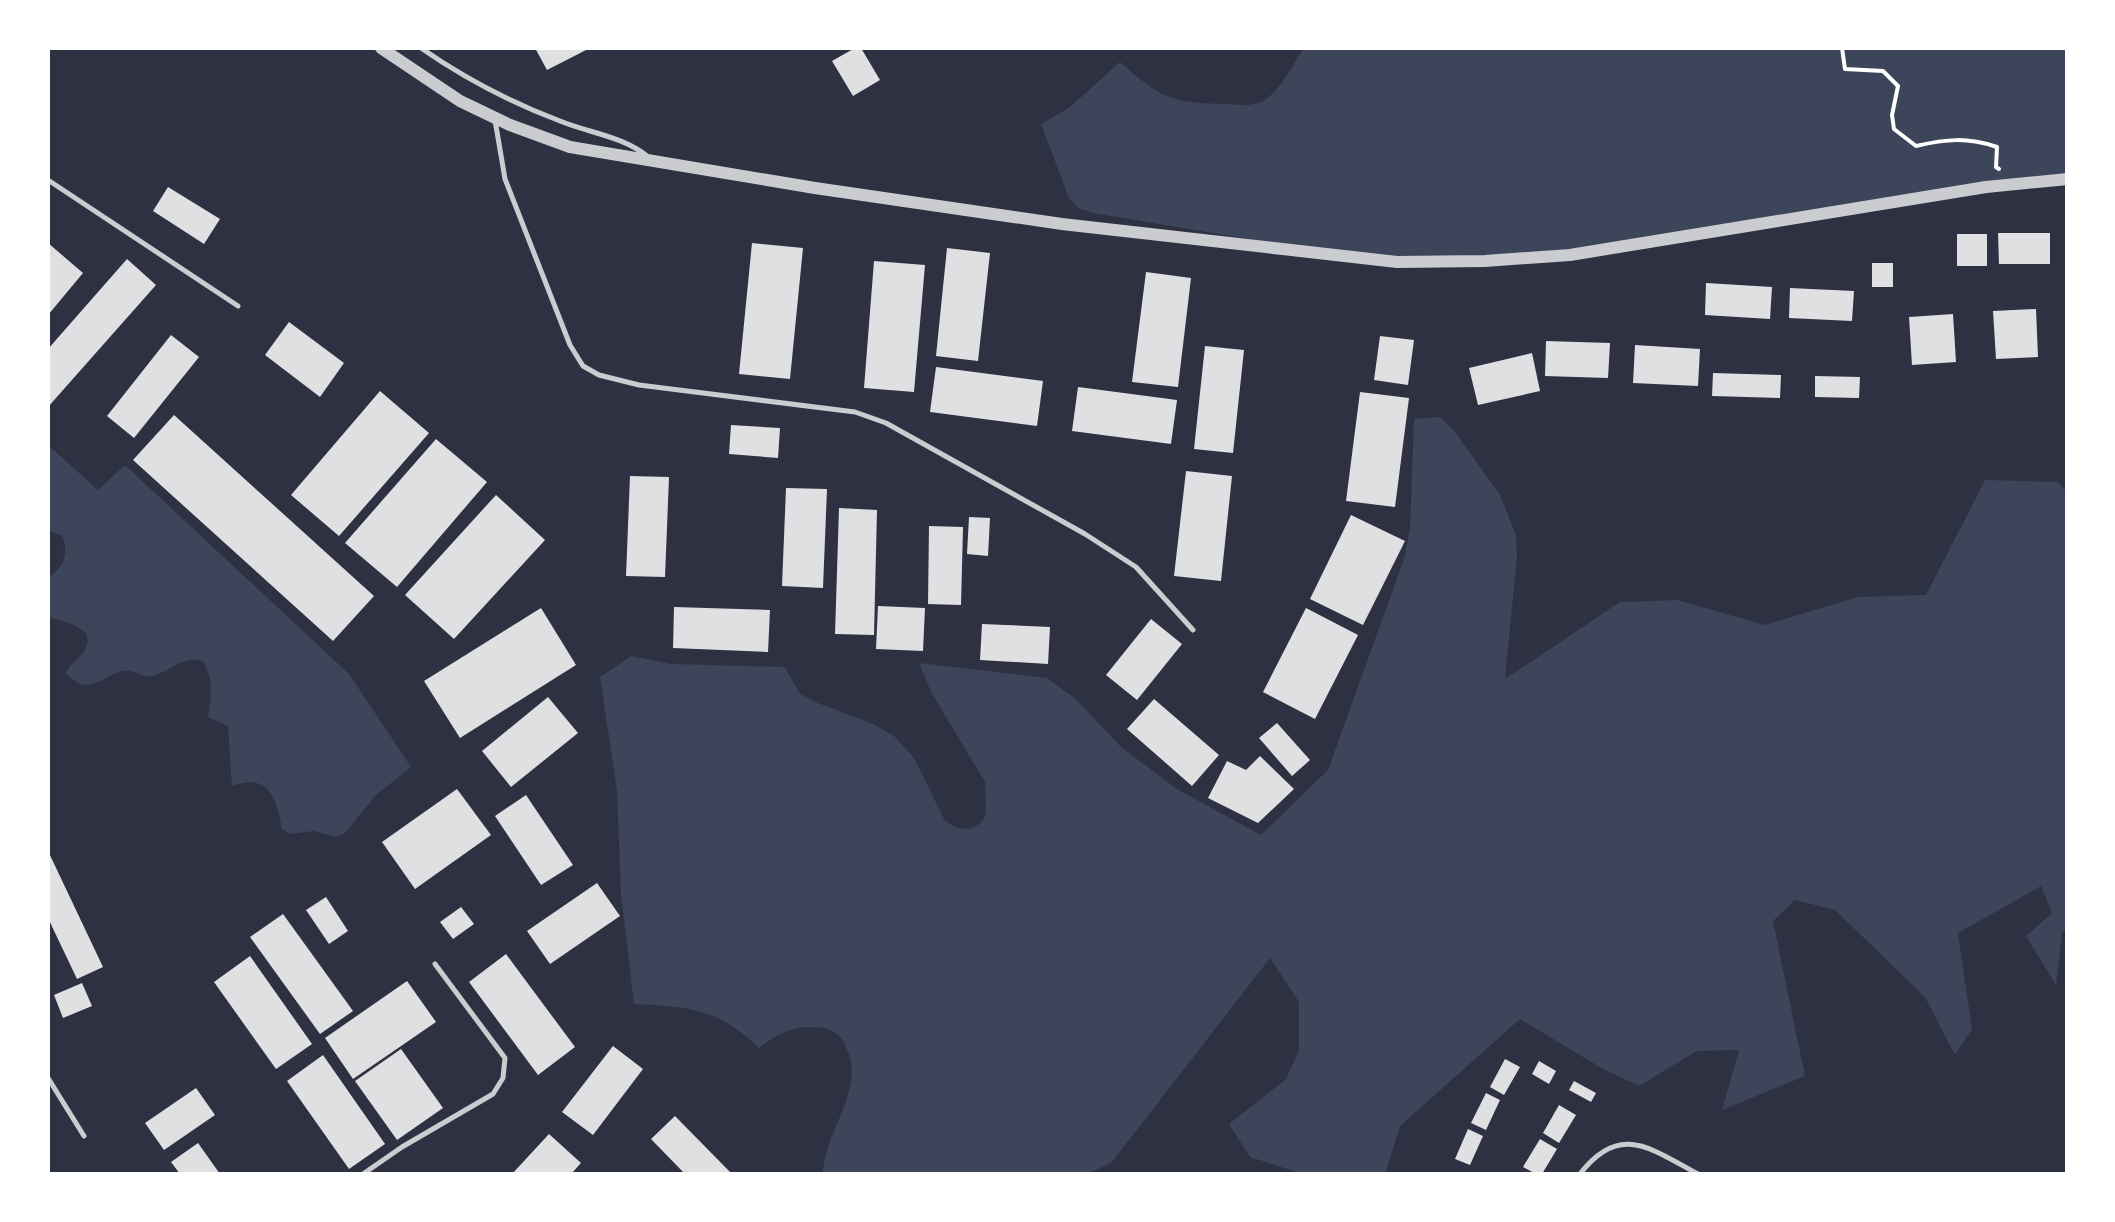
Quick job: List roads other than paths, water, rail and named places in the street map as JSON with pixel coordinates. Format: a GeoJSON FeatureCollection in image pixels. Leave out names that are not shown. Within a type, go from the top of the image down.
{"type":"FeatureCollection","features":[{"type":"Feature","properties":{"kind":"street"},"geometry":{"type":"LineString","coordinates":[[381,48],[460,101],[570,146],[815,188],[1062,224],[1398,262],[1570,255],[1986,187],[2068,180]]}},
{"type":"Feature","properties":{"kind":"lane"},"geometry":{"type":"LineString","coordinates":[[421,48],[500,96],[575,127],[632,144],[654,161]]}},
{"type":"Feature","properties":{"kind":"lane"},"geometry":{"type":"LineString","coordinates":[[494,117],[505,179],[570,345],[583,366],[599,376],[638,385],[854,412],[886,423],[1085,534],[1136,567],[1193,630]]}},
{"type":"Feature","properties":{"kind":"lane"},"geometry":{"type":"LineString","coordinates":[[48,180],[238,306]]}},
{"type":"Feature","properties":{"kind":"lane"},"geometry":{"type":"LineString","coordinates":[[364,1174],[493,1094],[503,1078],[505,1058],[435,964]]}},
{"type":"Feature","properties":{"kind":"lane"},"geometry":{"type":"LineString","coordinates":[[48,1078],[84,1136]]}},
{"type":"Feature","properties":{"kind":"lane"},"geometry":{"type":"LineString","coordinates":[[1580,1174],[1597,1154],[1622,1142],[1642,1144],[1698,1174]]}}]}
